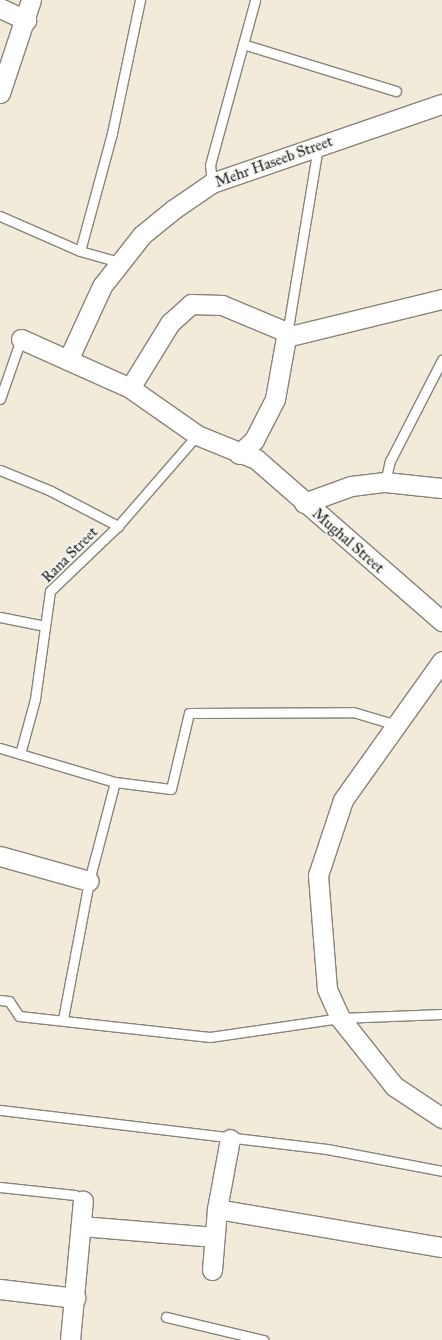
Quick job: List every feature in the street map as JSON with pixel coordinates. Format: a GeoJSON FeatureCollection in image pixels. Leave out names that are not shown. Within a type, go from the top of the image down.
{"type":"FeatureCollection","features":[{"type":"Feature","properties":{"kind":"street"},"geometry":{"type":"LineString","coordinates":[[0,93],[26,20],[31,0]]}},
{"type":"Feature","properties":{"kind":"street"},"geometry":{"type":"LineString","coordinates":[[0,8],[26,20]]}},
{"type":"Feature","properties":{"kind":"street","name":"Mehr Haseeb Street"},"geometry":{"type":"LineString","coordinates":[[68,360],[87,315],[119,262],[142,235],[212,183],[442,104]]}},
{"type":"Feature","properties":{"kind":"street"},"geometry":{"type":"LineString","coordinates":[[130,388],[170,323],[191,304],[222,305],[287,334],[442,299]]}},
{"type":"Feature","properties":{"kind":"street"},"geometry":{"type":"LineString","coordinates":[[247,457],[275,400],[287,334]]}},
{"type":"Feature","properties":{"kind":"street","name":"Mughal Street"},"geometry":{"type":"LineString","coordinates":[[21,339],[130,388],[197,434],[247,457],[304,503],[442,622]]}},
{"type":"Feature","properties":{"kind":"street"},"geometry":{"type":"LineString","coordinates":[[304,503],[336,490],[385,482],[442,488]]}},
{"type":"Feature","properties":{"kind":"street"},"geometry":{"type":"LineString","coordinates":[[442,662],[343,800],[318,875],[328,989],[340,1018],[394,1086],[442,1118]]}},
{"type":"Feature","properties":{"kind":"street"},"geometry":{"type":"LineString","coordinates":[[0,856],[89,881]]}},
{"type":"Feature","properties":{"kind":"street"},"geometry":{"type":"LineString","coordinates":[[212,1270],[217,1209],[230,1139]]}},
{"type":"Feature","properties":{"kind":"street"},"geometry":{"type":"LineString","coordinates":[[70,1340],[83,1202]]}},
{"type":"Feature","properties":{"kind":"street"},"geometry":{"type":"LineString","coordinates":[[217,1209],[442,1247]]}},
{"type":"Feature","properties":{"kind":"street"},"geometry":{"type":"LineString","coordinates":[[81,1226],[215,1237]]}},
{"type":"Feature","properties":{"kind":"street"},"geometry":{"type":"LineString","coordinates":[[0,1289],[75,1298]]}},
{"type":"Feature","properties":{"kind":"lane"},"geometry":{"type":"LineString","coordinates":[[80,251],[112,133],[140,0]]}},
{"type":"Feature","properties":{"kind":"lane"},"geometry":{"type":"LineString","coordinates":[[212,183],[210,165],[255,0]]}},
{"type":"Feature","properties":{"kind":"lane"},"geometry":{"type":"LineString","coordinates":[[243,44],[396,91]]}},
{"type":"Feature","properties":{"kind":"lane"},"geometry":{"type":"LineString","coordinates":[[287,334],[318,146]]}},
{"type":"Feature","properties":{"kind":"lane"},"geometry":{"type":"LineString","coordinates":[[0,216],[80,251],[119,262]]}},
{"type":"Feature","properties":{"kind":"lane"},"geometry":{"type":"LineString","coordinates":[[0,398],[21,339]]}},
{"type":"Feature","properties":{"kind":"lane"},"geometry":{"type":"LineString","coordinates":[[385,482],[390,461],[442,360]]}},
{"type":"Feature","properties":{"kind":"lane","name":"Rana Street"},"geometry":{"type":"LineString","coordinates":[[20,754],[35,699],[50,591],[118,526],[197,434]]}},
{"type":"Feature","properties":{"kind":"lane"},"geometry":{"type":"LineString","coordinates":[[0,470],[51,491],[118,526]]}},
{"type":"Feature","properties":{"kind":"lane"},"geometry":{"type":"LineString","coordinates":[[0,616],[45,626]]}},
{"type":"Feature","properties":{"kind":"lane"},"geometry":{"type":"LineString","coordinates":[[0,748],[115,782],[171,790],[189,713],[353,712],[397,725]]}},
{"type":"Feature","properties":{"kind":"lane"},"geometry":{"type":"LineString","coordinates":[[63,1019],[89,881],[115,782]]}},
{"type":"Feature","properties":{"kind":"lane"},"geometry":{"type":"LineString","coordinates":[[0,1000],[9,1001],[19,1016],[63,1019],[210,1037],[340,1018],[442,1014]]}},
{"type":"Feature","properties":{"kind":"lane"},"geometry":{"type":"LineString","coordinates":[[0,1110],[230,1139],[327,1149],[442,1171]]}},
{"type":"Feature","properties":{"kind":"lane"},"geometry":{"type":"LineString","coordinates":[[0,1187],[75,1195],[83,1202]]}},
{"type":"Feature","properties":{"kind":"lane"},"geometry":{"type":"LineString","coordinates":[[166,1318],[263,1340]]}}]}
